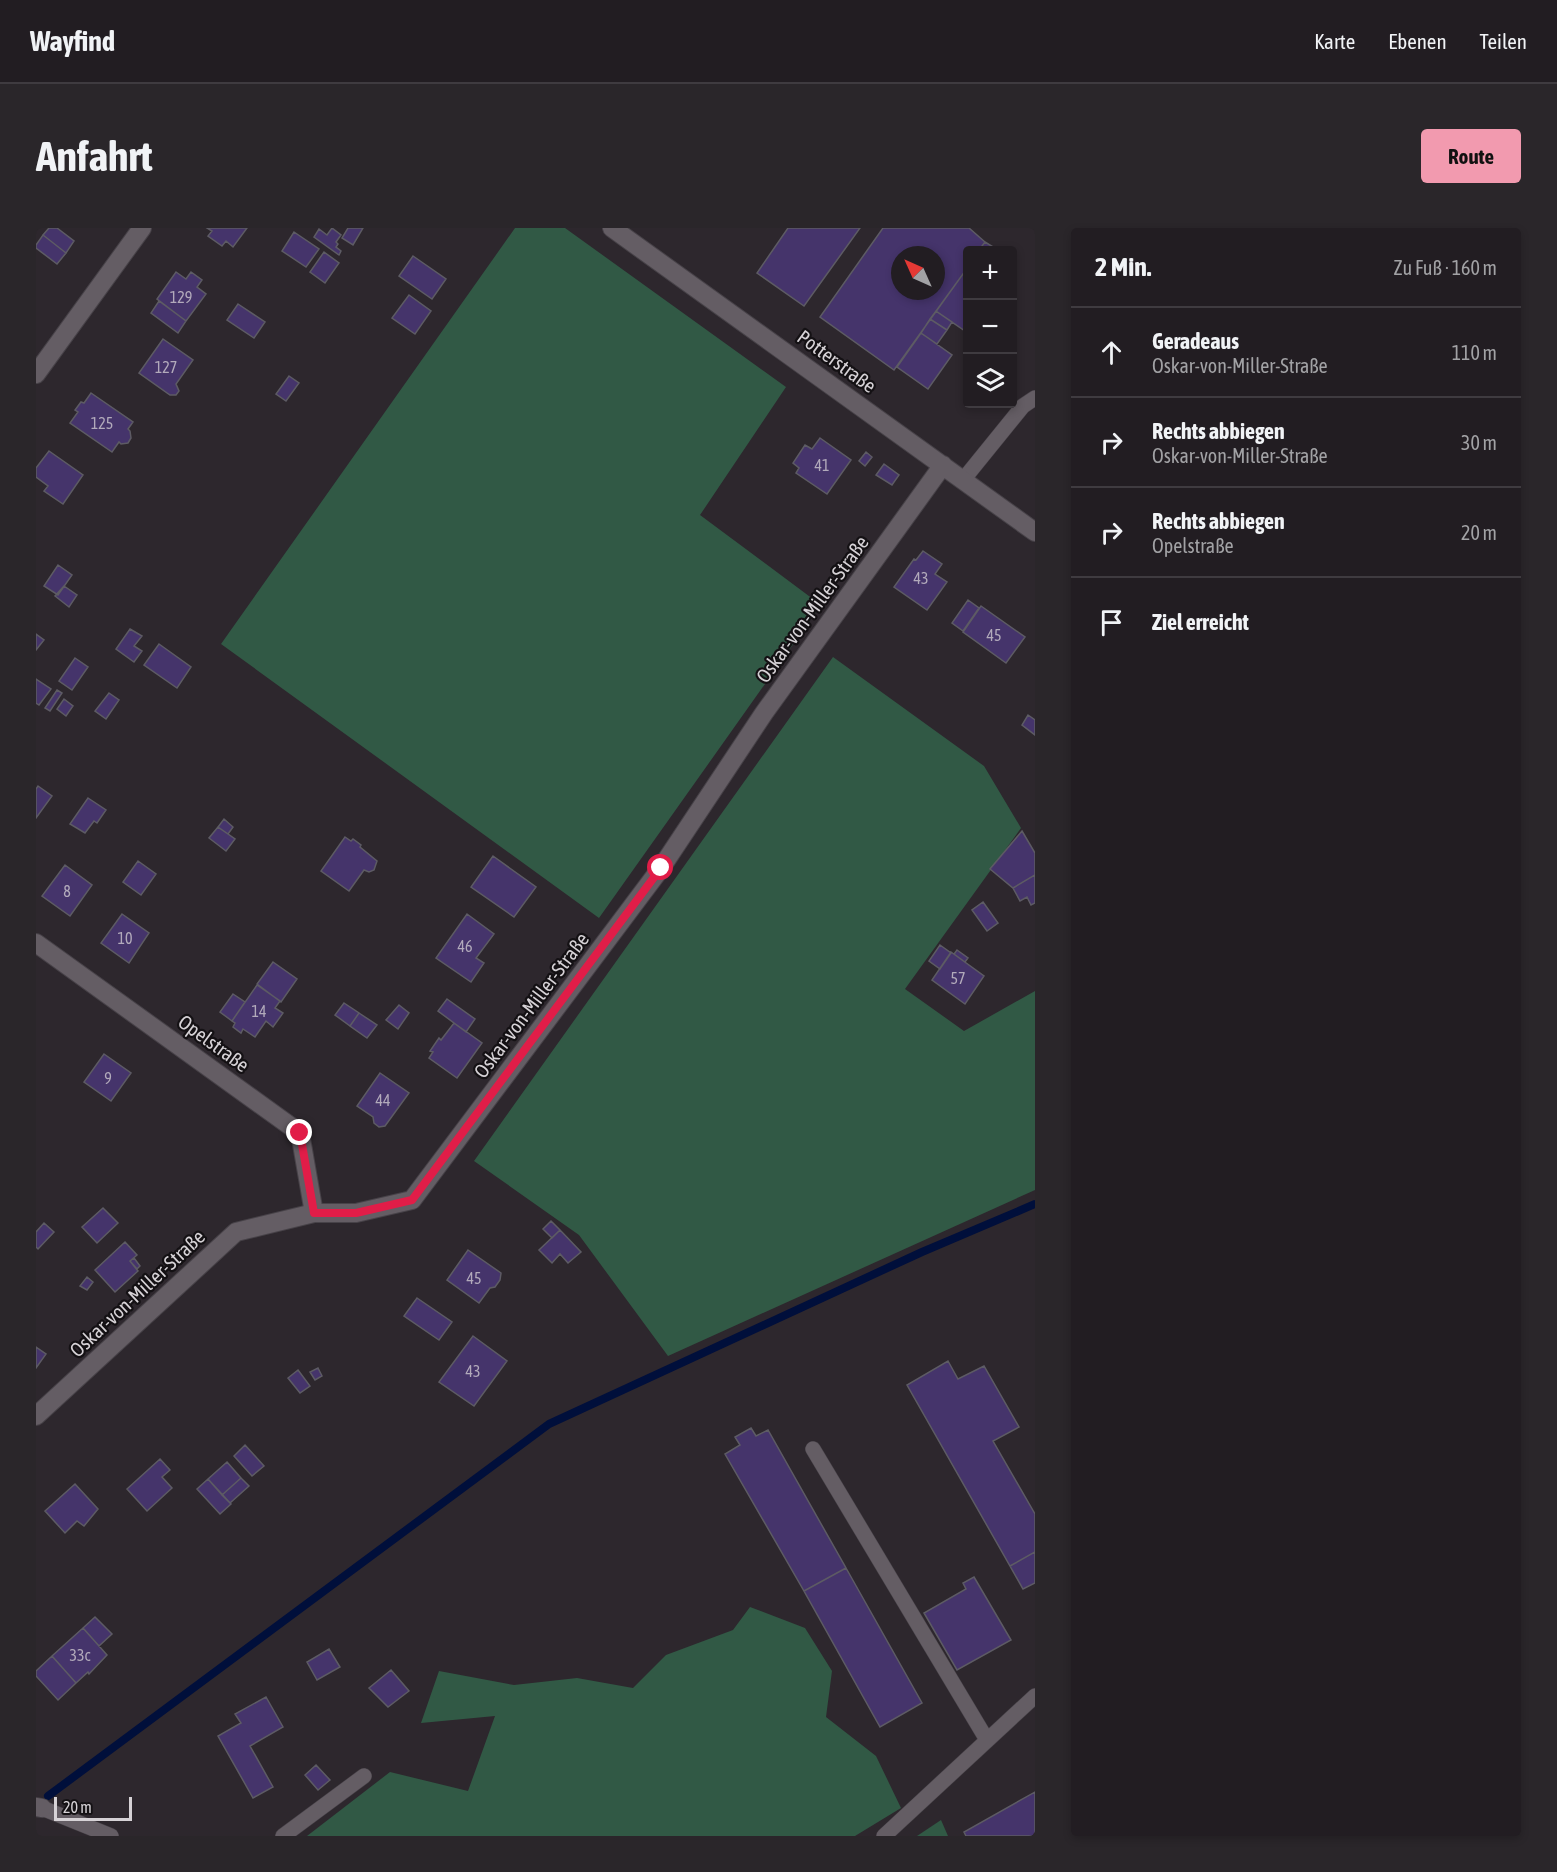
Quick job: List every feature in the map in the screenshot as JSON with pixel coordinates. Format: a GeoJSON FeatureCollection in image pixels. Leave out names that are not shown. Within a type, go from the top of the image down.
{"type":"FeatureCollection","features":[{"type":"Feature","properties":{"kind":"street"},"geometry":{"type":"LineString","coordinates":[[36,374],[142,228]]}},
{"type":"Feature","properties":{"kind":"street","name":"Potterstraße"},"geometry":{"type":"LineString","coordinates":[[612,228],[1035,532]]}},
{"type":"Feature","properties":{"kind":"street","name":"Oskar-von-Miller-Straße"},"geometry":{"type":"LineString","coordinates":[[36,1416],[236,1232],[314,1213],[356,1213],[412,1200],[661,868],[764,713],[943,465]]}},
{"type":"Feature","properties":{"kind":"street","name":"Opelstraße"},"geometry":{"type":"LineString","coordinates":[[36,943],[300,1133],[314,1213]]}},
{"type":"Feature","properties":{"kind":"lane"},"geometry":{"type":"LineString","coordinates":[[963,480],[1023,406],[1035,398]]}},
{"type":"Feature","properties":{"kind":"lane"},"geometry":{"type":"LineString","coordinates":[[813,1449],[987,1740]]}},
{"type":"Feature","properties":{"kind":"lane"},"geometry":{"type":"LineString","coordinates":[[884,1836],[1035,1696]]}},
{"type":"Feature","properties":{"kind":"lane"},"geometry":{"type":"LineString","coordinates":[[283,1836],[364,1776]]}},
{"type":"Feature","properties":{"kind":"lane"},"geometry":{"type":"LineString","coordinates":[[39,1808],[111,1836]]}},
{"type":"Feature","properties":{"kind":"green space"},"geometry":{"type":"Polygon","coordinates":[[[515,228],[565,228],[786,387],[700,515],[821,605],[599,918],[221,644],[515,228]]]}},
{"type":"Feature","properties":{"kind":"green space"},"geometry":{"type":"Polygon","coordinates":[[[833,657],[984,766],[1021,828],[905,989],[964,1031],[1035,991],[1035,1190],[668,1356],[579,1235],[474,1161],[833,657]]]}},
{"type":"Feature","properties":{"kind":"green space"},"geometry":{"type":"Polygon","coordinates":[[[750,1607],[805,1628],[832,1671],[826,1717],[876,1756],[901,1808],[855,1836],[307,1836],[390,1772],[468,1791],[495,1716],[421,1723],[439,1671],[514,1685],[577,1678],[633,1688],[666,1655],[733,1630],[750,1607]]]}},
{"type":"Feature","properties":{"kind":"green space"},"geometry":{"type":"Polygon","coordinates":[[[941,1820],[948,1836],[917,1836],[941,1820]]]}},
{"type":"Feature","properties":{"kind":"building"},"geometry":{"type":"Polygon","coordinates":[[[49,228],[57,228],[74,241],[66,253],[43,235],[49,228]]]}},
{"type":"Feature","properties":{"kind":"building"},"geometry":{"type":"Polygon","coordinates":[[[207,228],[247,228],[233,247],[226,241],[222,246],[208,236],[212,231],[207,228]]]}},
{"type":"Feature","properties":{"kind":"building"},"geometry":{"type":"Polygon","coordinates":[[[332,228],[341,235],[336,242],[338,244],[336,247],[341,251],[339,255],[314,237],[319,229],[327,235],[332,228]]]}},
{"type":"Feature","properties":{"kind":"building"},"geometry":{"type":"Polygon","coordinates":[[[348,228],[363,228],[353,245],[342,238],[348,228]]]}},
{"type":"Feature","properties":{"kind":"building"},"geometry":{"type":"Polygon","coordinates":[[[788,228],[860,228],[804,306],[757,273],[788,228]]]}},
{"type":"Feature","properties":{"kind":"building"},"geometry":{"type":"Polygon","coordinates":[[[883,228],[969,228],[985,242],[982,246],[963,246],[963,274],[945,299],[945,246],[891,246],[891,300],[944,300],[894,370],[820,317],[883,228]]]}},
{"type":"Feature","properties":{"kind":"building"},"geometry":{"type":"Polygon","coordinates":[[[294,232],[319,249],[306,267],[282,251],[294,232]]]}},
{"type":"Feature","properties":{"kind":"building"},"geometry":{"type":"Polygon","coordinates":[[[43,235],[66,253],[57,264],[36,248],[43,235]]]}},
{"type":"Feature","properties":{"kind":"building"},"geometry":{"type":"Polygon","coordinates":[[[324,252],[339,263],[325,283],[310,272],[324,252]]]}},
{"type":"Feature","properties":{"kind":"building"},"geometry":{"type":"Polygon","coordinates":[[[413,256],[446,279],[432,299],[399,276],[413,256]]]}},
{"type":"Feature","properties":{"kind":"building"},"geometry":{"type":"Polygon","coordinates":[[[176,272],[186,279],[191,272],[202,280],[197,287],[206,294],[186,321],[157,299],[176,272]]]}},
{"type":"Feature","properties":{"kind":"building"},"geometry":{"type":"Polygon","coordinates":[[[963,274],[963,330],[936,311],[963,274]]]}},
{"type":"Feature","properties":{"kind":"building"},"geometry":{"type":"Polygon","coordinates":[[[409,295],[431,311],[415,334],[392,318],[409,295]]]}},
{"type":"Feature","properties":{"kind":"building"},"geometry":{"type":"Polygon","coordinates":[[[159,301],[186,321],[178,333],[151,313],[159,301]]]}},
{"type":"Feature","properties":{"kind":"building"},"geometry":{"type":"Polygon","coordinates":[[[238,304],[265,322],[254,338],[227,320],[238,304]]]}},
{"type":"Feature","properties":{"kind":"building"},"geometry":{"type":"Polygon","coordinates":[[[936,311],[952,322],[947,330],[930,319],[936,311]]]}},
{"type":"Feature","properties":{"kind":"building"},"geometry":{"type":"Polygon","coordinates":[[[930,319],[947,330],[937,344],[921,333],[930,319]]]}},
{"type":"Feature","properties":{"kind":"building"},"geometry":{"type":"Polygon","coordinates":[[[921,333],[952,355],[928,389],[897,367],[921,333]]]}},
{"type":"Feature","properties":{"kind":"building"},"geometry":{"type":"Polygon","coordinates":[[[163,339],[193,360],[176,384],[179,391],[176,395],[170,395],[139,373],[163,339]]]}},
{"type":"Feature","properties":{"kind":"building"},"geometry":{"type":"Polygon","coordinates":[[[289,376],[299,383],[286,401],[276,394],[289,376]]]}},
{"type":"Feature","properties":{"kind":"building"},"geometry":{"type":"Polygon","coordinates":[[[91,393],[133,422],[128,429],[131,438],[128,443],[119,442],[112,452],[70,423],[78,412],[75,410],[91,393]]]}},
{"type":"Feature","properties":{"kind":"building"},"geometry":{"type":"Polygon","coordinates":[[[820,438],[851,460],[827,494],[796,473],[799,468],[793,463],[805,445],[812,449],[820,438]]]}},
{"type":"Feature","properties":{"kind":"building"},"geometry":{"type":"Polygon","coordinates":[[[49,451],[83,475],[63,504],[44,491],[48,486],[36,477],[36,468],[49,451]]]}},
{"type":"Feature","properties":{"kind":"building"},"geometry":{"type":"Polygon","coordinates":[[[866,452],[872,457],[865,466],[859,461],[866,452]]]}},
{"type":"Feature","properties":{"kind":"building"},"geometry":{"type":"Polygon","coordinates":[[[884,464],[899,475],[892,485],[876,475],[884,464]]]}},
{"type":"Feature","properties":{"kind":"building"},"geometry":{"type":"Polygon","coordinates":[[[923,551],[942,564],[935,574],[947,582],[927,610],[894,587],[914,559],[916,560],[923,551]]]}},
{"type":"Feature","properties":{"kind":"building"},"geometry":{"type":"Polygon","coordinates":[[[58,565],[72,575],[58,595],[44,586],[58,565]]]}},
{"type":"Feature","properties":{"kind":"building"},"geometry":{"type":"Polygon","coordinates":[[[64,586],[77,595],[69,607],[55,596],[64,586]]]}},
{"type":"Feature","properties":{"kind":"building"},"geometry":{"type":"Polygon","coordinates":[[[968,600],[979,608],[963,631],[952,623],[968,600]]]}},
{"type":"Feature","properties":{"kind":"building"},"geometry":{"type":"Polygon","coordinates":[[[981,606],[1025,637],[1006,663],[963,632],[981,606]]]}},
{"type":"Feature","properties":{"kind":"building"},"geometry":{"type":"Polygon","coordinates":[[[130,629],[142,636],[134,646],[142,651],[134,662],[116,649],[130,629]]]}},
{"type":"Feature","properties":{"kind":"building"},"geometry":{"type":"Polygon","coordinates":[[[36,634],[44,640],[36,650],[36,634]]]}},
{"type":"Feature","properties":{"kind":"building"},"geometry":{"type":"Polygon","coordinates":[[[159,644],[191,667],[177,688],[144,665],[159,644]]]}},
{"type":"Feature","properties":{"kind":"building"},"geometry":{"type":"Polygon","coordinates":[[[75,658],[88,667],[72,690],[59,681],[75,658]]]}},
{"type":"Feature","properties":{"kind":"building"},"geometry":{"type":"Polygon","coordinates":[[[36,679],[51,689],[39,705],[36,703],[36,679]]]}},
{"type":"Feature","properties":{"kind":"building"},"geometry":{"type":"Polygon","coordinates":[[[57,690],[62,693],[50,711],[45,708],[57,690]]]}},
{"type":"Feature","properties":{"kind":"building"},"geometry":{"type":"Polygon","coordinates":[[[109,693],[119,700],[106,719],[95,711],[109,693]]]}},
{"type":"Feature","properties":{"kind":"building"},"geometry":{"type":"Polygon","coordinates":[[[64,699],[73,706],[66,716],[57,709],[64,699]]]}},
{"type":"Feature","properties":{"kind":"building"},"geometry":{"type":"Polygon","coordinates":[[[1028,715],[1035,720],[1035,735],[1022,725],[1028,715]]]}},
{"type":"Feature","properties":{"kind":"building"},"geometry":{"type":"Polygon","coordinates":[[[38,786],[52,796],[36,818],[36,789],[38,786]]]}},
{"type":"Feature","properties":{"kind":"building"},"geometry":{"type":"Polygon","coordinates":[[[88,798],[106,810],[97,823],[94,821],[85,833],[70,824],[88,798]]]}},
{"type":"Feature","properties":{"kind":"building"},"geometry":{"type":"Polygon","coordinates":[[[224,819],[233,827],[228,834],[218,827],[224,819]]]}},
{"type":"Feature","properties":{"kind":"building"},"geometry":{"type":"Polygon","coordinates":[[[218,827],[235,839],[226,851],[209,838],[218,827]]]}},
{"type":"Feature","properties":{"kind":"building"},"geometry":{"type":"Polygon","coordinates":[[[1022,831],[1035,853],[1035,875],[1013,888],[990,869],[1022,831]]]}},
{"type":"Feature","properties":{"kind":"building"},"geometry":{"type":"Polygon","coordinates":[[[345,837],[361,845],[360,847],[377,861],[374,870],[369,872],[364,870],[349,891],[321,871],[345,837]]]}},
{"type":"Feature","properties":{"kind":"building"},"geometry":{"type":"Polygon","coordinates":[[[493,856],[536,887],[514,917],[471,887],[493,856]]]}},
{"type":"Feature","properties":{"kind":"building"},"geometry":{"type":"Polygon","coordinates":[[[138,861],[156,874],[141,895],[123,882],[138,861]]]}},
{"type":"Feature","properties":{"kind":"building"},"geometry":{"type":"Polygon","coordinates":[[[65,865],[92,885],[70,916],[42,896],[65,865]]]}},
{"type":"Feature","properties":{"kind":"building"},"geometry":{"type":"Polygon","coordinates":[[[1035,875],[1035,903],[1031,905],[1027,897],[1020,901],[1013,888],[1035,875]]]}},
{"type":"Feature","properties":{"kind":"building"},"geometry":{"type":"Polygon","coordinates":[[[983,902],[998,923],[987,931],[972,910],[983,902]]]}},
{"type":"Feature","properties":{"kind":"building"},"geometry":{"type":"Polygon","coordinates":[[[122,914],[149,933],[129,963],[101,943],[122,914]]]}},
{"type":"Feature","properties":{"kind":"building"},"geometry":{"type":"Polygon","coordinates":[[[467,914],[494,934],[476,958],[484,963],[471,982],[436,958],[467,914]]]}},
{"type":"Feature","properties":{"kind":"building"},"geometry":{"type":"Polygon","coordinates":[[[940,945],[951,953],[940,969],[929,961],[940,945]]]}},
{"type":"Feature","properties":{"kind":"building"},"geometry":{"type":"Polygon","coordinates":[[[957,950],[968,958],[965,962],[954,954],[957,950]]]}},
{"type":"Feature","properties":{"kind":"building"},"geometry":{"type":"Polygon","coordinates":[[[951,952],[984,976],[965,1004],[932,980],[951,952]]]}},
{"type":"Feature","properties":{"kind":"building"},"geometry":{"type":"Polygon","coordinates":[[[273,962],[297,979],[281,1002],[257,984],[273,962]]]}},
{"type":"Feature","properties":{"kind":"building"},"geometry":{"type":"Polygon","coordinates":[[[257,985],[280,1001],[275,1008],[283,1013],[273,1027],[266,1021],[255,1037],[243,1029],[241,1033],[233,1027],[235,1023],[232,1021],[257,985]]]}},
{"type":"Feature","properties":{"kind":"building"},"geometry":{"type":"Polygon","coordinates":[[[233,994],[245,1002],[232,1021],[220,1012],[233,994]]]}},
{"type":"Feature","properties":{"kind":"building"},"geometry":{"type":"Polygon","coordinates":[[[447,999],[475,1019],[466,1032],[438,1011],[447,999]]]}},
{"type":"Feature","properties":{"kind":"building"},"geometry":{"type":"Polygon","coordinates":[[[344,1003],[359,1013],[350,1026],[335,1015],[344,1003]]]}},
{"type":"Feature","properties":{"kind":"building"},"geometry":{"type":"Polygon","coordinates":[[[399,1005],[409,1013],[398,1029],[386,1020],[399,1005]]]}},
{"type":"Feature","properties":{"kind":"building"},"geometry":{"type":"Polygon","coordinates":[[[359,1013],[377,1025],[367,1038],[350,1026],[359,1013]]]}},
{"type":"Feature","properties":{"kind":"building"},"geometry":{"type":"Polygon","coordinates":[[[454,1023],[482,1043],[457,1078],[429,1058],[433,1052],[430,1051],[439,1038],[441,1040],[454,1023]]]}},
{"type":"Feature","properties":{"kind":"building"},"geometry":{"type":"Polygon","coordinates":[[[104,1054],[131,1073],[111,1101],[84,1082],[104,1054]]]}},
{"type":"Feature","properties":{"kind":"building"},"geometry":{"type":"Polygon","coordinates":[[[380,1073],[409,1093],[385,1126],[379,1127],[374,1123],[373,1117],[357,1106],[380,1073]]]}},
{"type":"Feature","properties":{"kind":"building"},"geometry":{"type":"Polygon","coordinates":[[[103,1208],[118,1223],[97,1243],[82,1227],[103,1208]]]}},
{"type":"Feature","properties":{"kind":"building"},"geometry":{"type":"Polygon","coordinates":[[[551,1221],[560,1230],[552,1238],[543,1229],[551,1221]]]}},
{"type":"Feature","properties":{"kind":"building"},"geometry":{"type":"Polygon","coordinates":[[[44,1223],[54,1232],[38,1249],[36,1232],[44,1223]]]}},
{"type":"Feature","properties":{"kind":"building"},"geometry":{"type":"Polygon","coordinates":[[[560,1230],[581,1252],[568,1263],[560,1254],[552,1263],[539,1250],[560,1230]]]}},
{"type":"Feature","properties":{"kind":"building"},"geometry":{"type":"Polygon","coordinates":[[[125,1242],[137,1255],[130,1261],[138,1271],[115,1292],[95,1270],[125,1242]]]}},
{"type":"Feature","properties":{"kind":"building"},"geometry":{"type":"Polygon","coordinates":[[[468,1250],[501,1273],[500,1280],[495,1287],[490,1288],[479,1303],[447,1280],[468,1250]]]}},
{"type":"Feature","properties":{"kind":"building"},"geometry":{"type":"Polygon","coordinates":[[[134,1258],[140,1266],[137,1269],[130,1261],[134,1258]]]}},
{"type":"Feature","properties":{"kind":"building"},"geometry":{"type":"Polygon","coordinates":[[[87,1277],[93,1282],[87,1290],[80,1286],[87,1277]]]}},
{"type":"Feature","properties":{"kind":"building"},"geometry":{"type":"Polygon","coordinates":[[[417,1298],[452,1322],[439,1340],[404,1316],[417,1298]]]}},
{"type":"Feature","properties":{"kind":"building"},"geometry":{"type":"Polygon","coordinates":[[[473,1336],[507,1361],[474,1406],[439,1382],[473,1336]]]}},
{"type":"Feature","properties":{"kind":"building"},"geometry":{"type":"Polygon","coordinates":[[[36,1347],[46,1354],[36,1368],[36,1347]]]}},
{"type":"Feature","properties":{"kind":"building"},"geometry":{"type":"Polygon","coordinates":[[[948,1361],[958,1379],[984,1366],[1019,1427],[993,1441],[1035,1514],[1035,1552],[1010,1566],[907,1385],[948,1361]]]}},
{"type":"Feature","properties":{"kind":"building"},"geometry":{"type":"Polygon","coordinates":[[[318,1368],[322,1376],[315,1380],[310,1372],[318,1368]]]}},
{"type":"Feature","properties":{"kind":"building"},"geometry":{"type":"Polygon","coordinates":[[[298,1370],[310,1386],[300,1393],[288,1378],[298,1370]]]}},
{"type":"Feature","properties":{"kind":"building"},"geometry":{"type":"Polygon","coordinates":[[[751,1428],[756,1436],[768,1430],[846,1568],[804,1591],[725,1454],[740,1445],[735,1437],[751,1428]]]}},
{"type":"Feature","properties":{"kind":"building"},"geometry":{"type":"Polygon","coordinates":[[[245,1445],[264,1466],[252,1476],[234,1456],[245,1445]]]}},
{"type":"Feature","properties":{"kind":"building"},"geometry":{"type":"Polygon","coordinates":[[[160,1459],[170,1470],[162,1477],[172,1488],[147,1511],[127,1489],[160,1459]]]}},
{"type":"Feature","properties":{"kind":"building"},"geometry":{"type":"Polygon","coordinates":[[[227,1462],[241,1478],[222,1495],[208,1479],[227,1462]]]}},
{"type":"Feature","properties":{"kind":"building"},"geometry":{"type":"Polygon","coordinates":[[[241,1478],[249,1486],[230,1503],[222,1495],[241,1478]]]}},
{"type":"Feature","properties":{"kind":"building"},"geometry":{"type":"Polygon","coordinates":[[[208,1479],[231,1504],[220,1514],[197,1489],[208,1479]]]}},
{"type":"Feature","properties":{"kind":"building"},"geometry":{"type":"Polygon","coordinates":[[[75,1484],[98,1509],[84,1526],[77,1521],[65,1533],[45,1511],[75,1484]]]}},
{"type":"Feature","properties":{"kind":"building"},"geometry":{"type":"Polygon","coordinates":[[[1035,1552],[1035,1583],[1023,1589],[1010,1566],[1035,1552]]]}},
{"type":"Feature","properties":{"kind":"building"},"geometry":{"type":"Polygon","coordinates":[[[846,1568],[922,1703],[880,1727],[804,1591],[846,1568]]]}},
{"type":"Feature","properties":{"kind":"building"},"geometry":{"type":"Polygon","coordinates":[[[974,1577],[1011,1640],[957,1670],[924,1613],[966,1589],[963,1583],[974,1577]]]}},
{"type":"Feature","properties":{"kind":"building"},"geometry":{"type":"Polygon","coordinates":[[[95,1617],[112,1634],[99,1646],[83,1628],[95,1617]]]}},
{"type":"Feature","properties":{"kind":"building"},"geometry":{"type":"Polygon","coordinates":[[[83,1628],[107,1655],[89,1674],[88,1672],[76,1683],[52,1656],[83,1628]]]}},
{"type":"Feature","properties":{"kind":"building"},"geometry":{"type":"Polygon","coordinates":[[[329,1649],[340,1667],[317,1680],[307,1662],[329,1649]]]}},
{"type":"Feature","properties":{"kind":"building"},"geometry":{"type":"Polygon","coordinates":[[[52,1656],[76,1683],[58,1700],[36,1676],[36,1671],[52,1656]]]}},
{"type":"Feature","properties":{"kind":"building"},"geometry":{"type":"Polygon","coordinates":[[[391,1670],[409,1691],[388,1707],[369,1688],[391,1670]]]}},
{"type":"Feature","properties":{"kind":"building"},"geometry":{"type":"Polygon","coordinates":[[[266,1697],[283,1727],[250,1746],[273,1787],[253,1798],[218,1736],[241,1723],[235,1714],[266,1697]]]}},
{"type":"Feature","properties":{"kind":"building"},"geometry":{"type":"Polygon","coordinates":[[[316,1765],[330,1780],[318,1790],[305,1775],[316,1765]]]}},
{"type":"Feature","properties":{"kind":"building"},"geometry":{"type":"Polygon","coordinates":[[[1035,1792],[1035,1836],[966,1836],[964,1832],[1035,1792]]]}},
{"type":"Feature","properties":{"kind":"waterway"},"geometry":{"type":"LineString","coordinates":[[48,1796],[549,1424],[922,1252],[1035,1204]]}},
{"type":"Feature","properties":{"kind":"route"},"geometry":{"type":"LineString","coordinates":[[300,1133],[314,1213],[356,1213],[412,1200],[661,868]]}}]}
